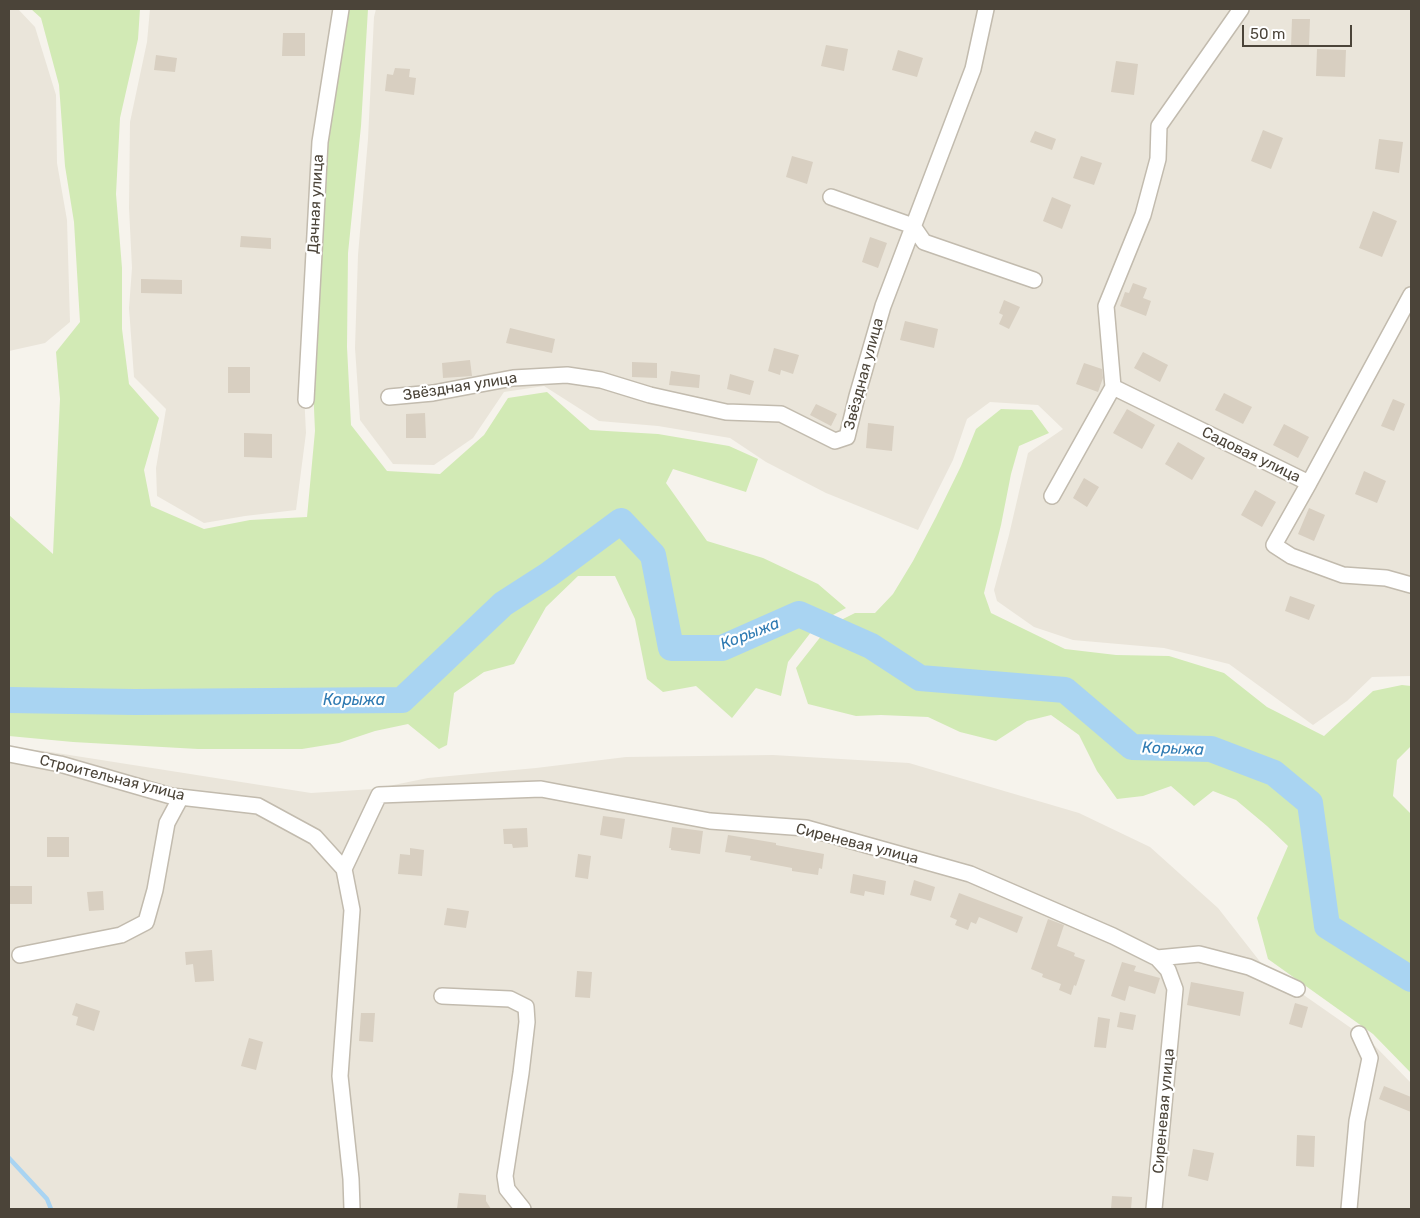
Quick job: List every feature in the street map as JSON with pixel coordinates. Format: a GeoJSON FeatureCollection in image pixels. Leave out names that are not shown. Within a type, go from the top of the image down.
{"type":"FeatureCollection","features":[{"type":"Feature","properties":{"kind":"street","name":"Дачная улица"},"geometry":{"type":"LineString","coordinates":[[306,400],[320,142],[341,9]]}},
{"type":"Feature","properties":{"kind":"street","name":"Звёздная улица"},"geometry":{"type":"LineString","coordinates":[[389,397],[433,393],[514,378],[567,375],[601,380],[650,395],[726,412],[781,414],[835,441],[847,437],[883,306],[973,69],[986,9]]}},
{"type":"Feature","properties":{"kind":"street"},"geometry":{"type":"LineString","coordinates":[[1052,496],[1113,387],[1106,306],[1143,215],[1158,159],[1159,126],[1241,9]]}},
{"type":"Feature","properties":{"kind":"street"},"geometry":{"type":"LineString","coordinates":[[831,198],[913,226],[924,242],[1034,280]]}},
{"type":"Feature","properties":{"kind":"street","name":"Садовая улица"},"geometry":{"type":"LineString","coordinates":[[1113,387],[1309,483],[1411,295]]}},
{"type":"Feature","properties":{"kind":"street"},"geometry":{"type":"LineString","coordinates":[[1309,483],[1274,545],[1291,556],[1343,575],[1386,578],[1411,585]]}},
{"type":"Feature","properties":{"kind":"street","name":"Строительная улица"},"geometry":{"type":"LineString","coordinates":[[9,754],[60,764],[171,796],[258,806],[315,837],[344,869]]}},
{"type":"Feature","properties":{"kind":"street","name":"Сиреневая улица"},"geometry":{"type":"LineString","coordinates":[[344,869],[379,795],[541,789],[710,821],[806,828],[970,874],[1113,936],[1157,958],[1168,970],[1175,989],[1154,1209]]}},
{"type":"Feature","properties":{"kind":"street"},"geometry":{"type":"LineString","coordinates":[[20,955],[121,935],[146,922],[155,890],[167,823],[181,797]]}},
{"type":"Feature","properties":{"kind":"street"},"geometry":{"type":"LineString","coordinates":[[344,869],[352,910],[340,1076],[352,1179],[352,1209]]}},
{"type":"Feature","properties":{"kind":"street"},"geometry":{"type":"LineString","coordinates":[[1157,958],[1199,954],[1249,967],[1297,989]]}},
{"type":"Feature","properties":{"kind":"street"},"geometry":{"type":"LineString","coordinates":[[442,996],[510,999],[526,1007],[527,1022],[521,1073],[505,1176],[507,1189],[523,1209]]}},
{"type":"Feature","properties":{"kind":"street"},"geometry":{"type":"LineString","coordinates":[[1349,1209],[1357,1121],[1370,1058],[1359,1034]]}},
{"type":"Feature","properties":{"kind":"shaded area"},"geometry":{"type":"Polygon","coordinates":[[[9,9],[18,9],[35,27],[56,95],[57,163],[67,220],[70,322],[45,343],[9,351],[9,9]]]}},
{"type":"Feature","properties":{"kind":"shaded area"},"geometry":{"type":"Polygon","coordinates":[[[150,9],[341,9],[302,353],[306,433],[296,510],[204,523],[157,496],[156,468],[166,409],[134,377],[129,308],[132,268],[129,208],[130,122],[147,42],[150,9]]]}},
{"type":"Feature","properties":{"kind":"shaded area"},"geometry":{"type":"Polygon","coordinates":[[[376,9],[1411,9],[1411,676],[1372,677],[1347,701],[1313,725],[1229,664],[1164,648],[1073,640],[1034,627],[997,601],[994,590],[1028,453],[1063,429],[1038,405],[990,402],[967,419],[953,460],[918,530],[826,493],[766,462],[730,438],[658,426],[599,421],[544,386],[504,392],[473,438],[434,465],[393,464],[360,420],[355,348],[358,255],[368,139],[374,17],[376,9]]]}},
{"type":"Feature","properties":{"kind":"shaded area"},"geometry":{"type":"Polygon","coordinates":[[[9,747],[311,793],[374,789],[428,778],[626,757],[773,755],[909,763],[1079,813],[1150,847],[1218,908],[1265,968],[1371,1042],[1411,1083],[1411,1209],[9,1209],[9,747]]]}},
{"type":"Feature","properties":{"kind":"green space"},"geometry":{"type":"Polygon","coordinates":[[[31,9],[140,9],[138,39],[120,118],[116,194],[122,268],[122,329],[129,384],[159,418],[144,470],[151,506],[204,529],[250,520],[307,517],[315,431],[312,363],[316,208],[346,9],[368,9],[361,126],[348,253],[347,347],[351,425],[387,471],[440,474],[484,435],[508,398],[547,392],[590,430],[658,434],[729,446],[758,459],[746,492],[673,469],[666,483],[707,541],[763,558],[818,584],[846,608],[818,623],[788,662],[781,696],[756,688],[732,718],[696,686],[663,692],[647,679],[635,619],[615,576],[578,576],[546,607],[514,664],[484,672],[454,693],[447,745],[439,749],[408,724],[375,731],[339,743],[302,749],[198,749],[73,742],[9,736],[9,515],[53,554],[60,399],[56,352],[80,322],[74,222],[65,166],[59,85],[41,18],[31,9]]]}},
{"type":"Feature","properties":{"kind":"green space"},"geometry":{"type":"Polygon","coordinates":[[[1001,409],[1032,410],[1049,433],[1019,446],[984,593],[991,613],[1065,649],[1116,655],[1169,656],[1224,673],[1267,707],[1324,736],[1373,691],[1402,685],[1411,686],[1411,746],[1397,760],[1393,796],[1411,814],[1411,1073],[1373,1034],[1268,959],[1257,918],[1288,846],[1236,800],[1213,791],[1194,806],[1171,786],[1143,796],[1117,799],[1097,771],[1079,735],[1051,715],[1027,721],[996,741],[960,732],[928,717],[856,716],[808,704],[796,668],[829,626],[855,613],[875,613],[893,594],[936,517],[961,466],[976,429],[1001,409]]]}},
{"type":"Feature","properties":{"kind":"building"},"geometry":{"type":"Polygon","coordinates":[[[1292,19],[1310,19],[1309,46],[1291,46],[1292,19]]]}},
{"type":"Feature","properties":{"kind":"building"},"geometry":{"type":"Polygon","coordinates":[[[283,33],[305,33],[305,56],[282,56],[283,33]]]}},
{"type":"Feature","properties":{"kind":"building"},"geometry":{"type":"Polygon","coordinates":[[[826,45],[848,49],[844,71],[821,66],[826,45]]]}},
{"type":"Feature","properties":{"kind":"building"},"geometry":{"type":"Polygon","coordinates":[[[1317,49],[1346,50],[1345,77],[1316,76],[1317,49]]]}},
{"type":"Feature","properties":{"kind":"building"},"geometry":{"type":"Polygon","coordinates":[[[898,50],[923,58],[917,77],[892,70],[898,50]]]}},
{"type":"Feature","properties":{"kind":"building"},"geometry":{"type":"Polygon","coordinates":[[[156,55],[177,58],[175,72],[154,70],[156,55]]]}},
{"type":"Feature","properties":{"kind":"building"},"geometry":{"type":"Polygon","coordinates":[[[1116,61],[1138,64],[1134,95],[1111,92],[1116,61]]]}},
{"type":"Feature","properties":{"kind":"building"},"geometry":{"type":"Polygon","coordinates":[[[395,68],[410,69],[409,77],[416,78],[414,95],[385,91],[387,74],[393,75],[395,68]]]}},
{"type":"Feature","properties":{"kind":"building"},"geometry":{"type":"Polygon","coordinates":[[[1263,130],[1283,138],[1271,169],[1251,161],[1263,130]]]}},
{"type":"Feature","properties":{"kind":"building"},"geometry":{"type":"Polygon","coordinates":[[[1035,131],[1056,139],[1052,150],[1030,142],[1035,131]]]}},
{"type":"Feature","properties":{"kind":"building"},"geometry":{"type":"Polygon","coordinates":[[[1379,139],[1403,142],[1399,173],[1375,169],[1379,139]]]}},
{"type":"Feature","properties":{"kind":"building"},"geometry":{"type":"Polygon","coordinates":[[[792,156],[813,162],[807,184],[786,177],[792,156]]]}},
{"type":"Feature","properties":{"kind":"building"},"geometry":{"type":"Polygon","coordinates":[[[1081,156],[1102,163],[1094,185],[1073,178],[1081,156]]]}},
{"type":"Feature","properties":{"kind":"building"},"geometry":{"type":"Polygon","coordinates":[[[1052,197],[1071,205],[1062,229],[1043,221],[1052,197]]]}},
{"type":"Feature","properties":{"kind":"building"},"geometry":{"type":"Polygon","coordinates":[[[1373,211],[1397,221],[1382,257],[1359,248],[1373,211]]]}},
{"type":"Feature","properties":{"kind":"building"},"geometry":{"type":"Polygon","coordinates":[[[241,236],[271,238],[271,249],[240,247],[241,236]]]}},
{"type":"Feature","properties":{"kind":"building"},"geometry":{"type":"Polygon","coordinates":[[[870,237],[887,243],[878,268],[862,262],[870,237]]]}},
{"type":"Feature","properties":{"kind":"building"},"geometry":{"type":"Polygon","coordinates":[[[141,279],[182,280],[182,294],[141,293],[141,279]]]}},
{"type":"Feature","properties":{"kind":"building"},"geometry":{"type":"Polygon","coordinates":[[[1133,283],[1147,288],[1143,298],[1151,301],[1146,316],[1120,306],[1125,292],[1129,293],[1133,283]]]}},
{"type":"Feature","properties":{"kind":"building"},"geometry":{"type":"Polygon","coordinates":[[[1004,300],[1020,307],[1009,329],[999,324],[1003,315],[999,313],[1004,300]]]}},
{"type":"Feature","properties":{"kind":"building"},"geometry":{"type":"Polygon","coordinates":[[[905,321],[938,329],[934,348],[900,340],[905,321]]]}},
{"type":"Feature","properties":{"kind":"building"},"geometry":{"type":"Polygon","coordinates":[[[510,328],[555,339],[552,353],[506,343],[510,328]]]}},
{"type":"Feature","properties":{"kind":"building"},"geometry":{"type":"Polygon","coordinates":[[[774,348],[799,355],[793,374],[781,370],[780,375],[768,371],[774,348]]]}},
{"type":"Feature","properties":{"kind":"building"},"geometry":{"type":"Polygon","coordinates":[[[1143,352],[1168,365],[1160,382],[1134,368],[1143,352]]]}},
{"type":"Feature","properties":{"kind":"building"},"geometry":{"type":"Polygon","coordinates":[[[470,360],[472,376],[443,378],[442,363],[470,360]]]}},
{"type":"Feature","properties":{"kind":"building"},"geometry":{"type":"Polygon","coordinates":[[[632,362],[657,363],[657,378],[632,377],[632,362]]]}},
{"type":"Feature","properties":{"kind":"building"},"geometry":{"type":"Polygon","coordinates":[[[1084,363],[1102,369],[1103,378],[1098,392],[1076,384],[1084,363]]]}},
{"type":"Feature","properties":{"kind":"building"},"geometry":{"type":"Polygon","coordinates":[[[228,367],[250,367],[250,393],[228,393],[228,367]]]}},
{"type":"Feature","properties":{"kind":"building"},"geometry":{"type":"Polygon","coordinates":[[[671,371],[700,375],[699,388],[669,385],[671,371]]]}},
{"type":"Feature","properties":{"kind":"building"},"geometry":{"type":"Polygon","coordinates":[[[730,374],[754,381],[750,395],[727,389],[730,374]]]}},
{"type":"Feature","properties":{"kind":"building"},"geometry":{"type":"Polygon","coordinates":[[[1224,393],[1252,407],[1243,424],[1215,410],[1224,393]]]}},
{"type":"Feature","properties":{"kind":"building"},"geometry":{"type":"Polygon","coordinates":[[[1393,399],[1405,404],[1394,431],[1381,426],[1393,399]]]}},
{"type":"Feature","properties":{"kind":"building"},"geometry":{"type":"Polygon","coordinates":[[[816,404],[837,414],[831,426],[810,415],[816,404]]]}},
{"type":"Feature","properties":{"kind":"building"},"geometry":{"type":"Polygon","coordinates":[[[1127,409],[1155,425],[1142,449],[1113,433],[1127,409]]]}},
{"type":"Feature","properties":{"kind":"building"},"geometry":{"type":"Polygon","coordinates":[[[425,413],[426,438],[406,438],[406,414],[425,413]]]}},
{"type":"Feature","properties":{"kind":"building"},"geometry":{"type":"Polygon","coordinates":[[[868,423],[894,426],[892,451],[866,448],[868,423]]]}},
{"type":"Feature","properties":{"kind":"building"},"geometry":{"type":"Polygon","coordinates":[[[1284,424],[1309,437],[1298,458],[1273,445],[1284,424]]]}},
{"type":"Feature","properties":{"kind":"building"},"geometry":{"type":"Polygon","coordinates":[[[244,433],[272,434],[272,458],[244,457],[244,433]]]}},
{"type":"Feature","properties":{"kind":"building"},"geometry":{"type":"Polygon","coordinates":[[[1178,442],[1205,458],[1192,480],[1165,464],[1178,442]]]}},
{"type":"Feature","properties":{"kind":"building"},"geometry":{"type":"Polygon","coordinates":[[[1364,471],[1386,481],[1377,503],[1355,494],[1364,471]]]}},
{"type":"Feature","properties":{"kind":"building"},"geometry":{"type":"Polygon","coordinates":[[[1084,478],[1099,487],[1087,507],[1073,498],[1084,478]]]}},
{"type":"Feature","properties":{"kind":"building"},"geometry":{"type":"Polygon","coordinates":[[[1255,490],[1276,502],[1262,527],[1241,515],[1255,490]]]}},
{"type":"Feature","properties":{"kind":"building"},"geometry":{"type":"Polygon","coordinates":[[[1309,508],[1325,515],[1314,541],[1298,534],[1309,508]]]}},
{"type":"Feature","properties":{"kind":"building"},"geometry":{"type":"Polygon","coordinates":[[[1290,596],[1315,605],[1309,620],[1285,611],[1290,596]]]}},
{"type":"Feature","properties":{"kind":"building"},"geometry":{"type":"Polygon","coordinates":[[[603,816],[625,819],[622,839],[600,835],[603,816]]]}},
{"type":"Feature","properties":{"kind":"building"},"geometry":{"type":"Polygon","coordinates":[[[672,827],[703,831],[700,854],[671,850],[669,848],[672,827]]]}},
{"type":"Feature","properties":{"kind":"building"},"geometry":{"type":"Polygon","coordinates":[[[527,828],[528,847],[513,848],[512,844],[504,844],[503,829],[527,828]]]}},
{"type":"Feature","properties":{"kind":"building"},"geometry":{"type":"Polygon","coordinates":[[[728,835],[824,854],[822,869],[819,868],[818,875],[792,871],[792,868],[750,860],[751,856],[725,852],[728,835]]]}},
{"type":"Feature","properties":{"kind":"building"},"geometry":{"type":"Polygon","coordinates":[[[47,837],[69,837],[69,857],[47,857],[47,837]]]}},
{"type":"Feature","properties":{"kind":"building"},"geometry":{"type":"Polygon","coordinates":[[[410,848],[424,850],[422,876],[398,874],[400,854],[410,855],[410,848]]]}},
{"type":"Feature","properties":{"kind":"building"},"geometry":{"type":"Polygon","coordinates":[[[578,854],[591,856],[588,879],[575,877],[578,854]]]}},
{"type":"Feature","properties":{"kind":"building"},"geometry":{"type":"Polygon","coordinates":[[[853,874],[886,881],[884,895],[865,891],[864,896],[850,893],[853,874]]]}},
{"type":"Feature","properties":{"kind":"building"},"geometry":{"type":"Polygon","coordinates":[[[914,880],[935,887],[931,901],[910,895],[914,880]]]}},
{"type":"Feature","properties":{"kind":"building"},"geometry":{"type":"Polygon","coordinates":[[[9,886],[32,886],[32,904],[9,904],[9,886]]]}},
{"type":"Feature","properties":{"kind":"building"},"geometry":{"type":"Polygon","coordinates":[[[103,891],[104,910],[89,911],[87,892],[103,891]]]}},
{"type":"Feature","properties":{"kind":"building"},"geometry":{"type":"Polygon","coordinates":[[[959,893],[1023,917],[1017,933],[979,917],[976,924],[971,922],[968,930],[955,925],[957,920],[950,917],[959,893]]]}},
{"type":"Feature","properties":{"kind":"building"},"geometry":{"type":"Polygon","coordinates":[[[447,908],[469,911],[466,928],[444,925],[447,908]]]}},
{"type":"Feature","properties":{"kind":"building"},"geometry":{"type":"Polygon","coordinates":[[[1048,919],[1064,925],[1057,946],[1075,953],[1074,956],[1085,960],[1071,995],[1059,990],[1061,984],[1042,977],[1043,974],[1031,969],[1048,919]]]}},
{"type":"Feature","properties":{"kind":"building"},"geometry":{"type":"Polygon","coordinates":[[[212,950],[214,981],[195,982],[193,964],[186,965],[185,952],[212,950]]]}},
{"type":"Feature","properties":{"kind":"building"},"geometry":{"type":"Polygon","coordinates":[[[1122,962],[1136,966],[1134,971],[1160,978],[1155,994],[1129,986],[1125,1001],[1111,996],[1122,962]]]}},
{"type":"Feature","properties":{"kind":"building"},"geometry":{"type":"Polygon","coordinates":[[[577,971],[592,972],[590,998],[575,997],[577,971]]]}},
{"type":"Feature","properties":{"kind":"building"},"geometry":{"type":"Polygon","coordinates":[[[1191,982],[1244,992],[1240,1016],[1187,1005],[1191,982]]]}},
{"type":"Feature","properties":{"kind":"building"},"geometry":{"type":"Polygon","coordinates":[[[76,1003],[100,1011],[94,1031],[76,1025],[78,1017],[72,1015],[76,1003]]]}},
{"type":"Feature","properties":{"kind":"building"},"geometry":{"type":"Polygon","coordinates":[[[1295,1003],[1308,1007],[1302,1028],[1289,1024],[1295,1003]]]}},
{"type":"Feature","properties":{"kind":"building"},"geometry":{"type":"Polygon","coordinates":[[[1120,1012],[1136,1015],[1133,1030],[1117,1027],[1120,1012]]]}},
{"type":"Feature","properties":{"kind":"building"},"geometry":{"type":"Polygon","coordinates":[[[361,1013],[375,1013],[373,1042],[359,1041],[361,1013]]]}},
{"type":"Feature","properties":{"kind":"building"},"geometry":{"type":"Polygon","coordinates":[[[1098,1017],[1110,1019],[1106,1048],[1094,1047],[1098,1017]]]}},
{"type":"Feature","properties":{"kind":"building"},"geometry":{"type":"Polygon","coordinates":[[[249,1038],[263,1042],[256,1070],[241,1066],[249,1038]]]}},
{"type":"Feature","properties":{"kind":"building"},"geometry":{"type":"Polygon","coordinates":[[[1384,1086],[1411,1097],[1411,1112],[1379,1099],[1384,1086]]]}},
{"type":"Feature","properties":{"kind":"building"},"geometry":{"type":"Polygon","coordinates":[[[1297,1135],[1315,1136],[1314,1167],[1296,1166],[1297,1135]]]}},
{"type":"Feature","properties":{"kind":"building"},"geometry":{"type":"Polygon","coordinates":[[[1193,1149],[1214,1153],[1208,1181],[1188,1176],[1193,1149]]]}},
{"type":"Feature","properties":{"kind":"building"},"geometry":{"type":"Polygon","coordinates":[[[459,1193],[486,1195],[486,1201],[491,1209],[457,1209],[459,1193]]]}},
{"type":"Feature","properties":{"kind":"building"},"geometry":{"type":"Polygon","coordinates":[[[1112,1196],[1132,1197],[1131,1209],[1111,1209],[1112,1196]]]}},
{"type":"Feature","properties":{"kind":"waterway","name":"Корыжа"},"geometry":{"type":"LineString","coordinates":[[9,700],[135,702],[402,700],[503,604],[548,575],[621,521],[653,555],[671,648],[722,648],[799,614],[871,646],[920,678],[1065,690],[1132,747],[1211,749],[1274,773],[1310,803],[1327,926],[1411,979]]}},
{"type":"Feature","properties":{"kind":"waterway"},"geometry":{"type":"LineString","coordinates":[[9,1158],[47,1199],[51,1209]]}}]}
